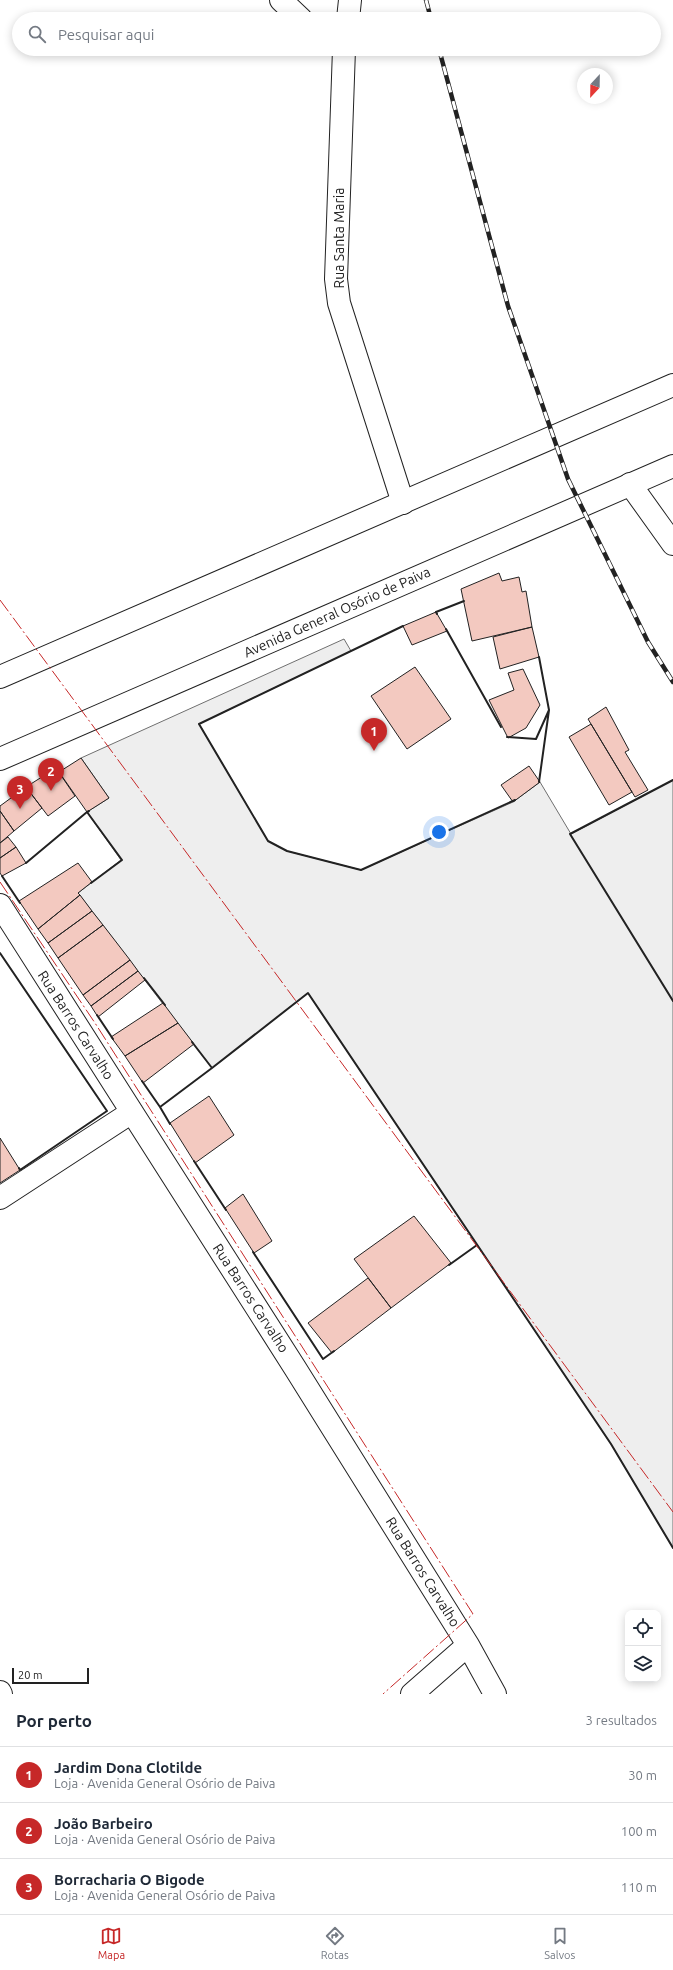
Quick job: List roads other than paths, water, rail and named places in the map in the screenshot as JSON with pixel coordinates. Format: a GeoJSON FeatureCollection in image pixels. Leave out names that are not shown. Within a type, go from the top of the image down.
{"type":"FeatureCollection","features":[{"type":"Feature","properties":{"kind":"street"},"geometry":{"type":"LineString","coordinates":[[281,0],[294,12]]}},
{"type":"Feature","properties":{"kind":"street"},"geometry":{"type":"LineString","coordinates":[[349,12],[350,0]]}},
{"type":"Feature","properties":{"kind":"street","name":"Rua Santa Maria"},"geometry":{"type":"LineString","coordinates":[[340,56],[336,279],[339,303],[403,503]]}},
{"type":"Feature","properties":{"kind":"street"},"geometry":{"type":"LineString","coordinates":[[0,677],[673,385]]}},
{"type":"Feature","properties":{"kind":"street","name":"Avenida General Osório de Paiva"},"geometry":{"type":"LineString","coordinates":[[0,759],[673,466]]}},
{"type":"Feature","properties":{"kind":"street"},"geometry":{"type":"LineString","coordinates":[[630,484],[673,544]]}},
{"type":"Feature","properties":{"kind":"street","name":"Rua Barros Carvalho"},"geometry":{"type":"LineString","coordinates":[[0,905],[300,1374],[468,1645],[495,1694]]}},
{"type":"Feature","properties":{"kind":"street"},"geometry":{"type":"LineString","coordinates":[[0,1198],[132,1112]]}},
{"type":"Feature","properties":{"kind":"street"},"geometry":{"type":"LineString","coordinates":[[412,1694],[468,1645]]}},
{"type":"Feature","properties":{"kind":"railway"},"geometry":{"type":"LineString","coordinates":[[426,0],[429,12]]}},
{"type":"Feature","properties":{"kind":"railway"},"geometry":{"type":"LineString","coordinates":[[441,56],[508,306],[568,479],[648,642],[673,682]]}},
{"type":"Feature","properties":{"kind":"place","name":"Jardim Dona Clotilde"},"geometry":{"type":"Point","coordinates":[374,751]}},
{"type":"Feature","properties":{"kind":"place","name":"João Barbeiro"},"geometry":{"type":"Point","coordinates":[51,791]}},
{"type":"Feature","properties":{"kind":"place","name":"Borracharia O Bigode"},"geometry":{"type":"Point","coordinates":[20,809]}}]}
